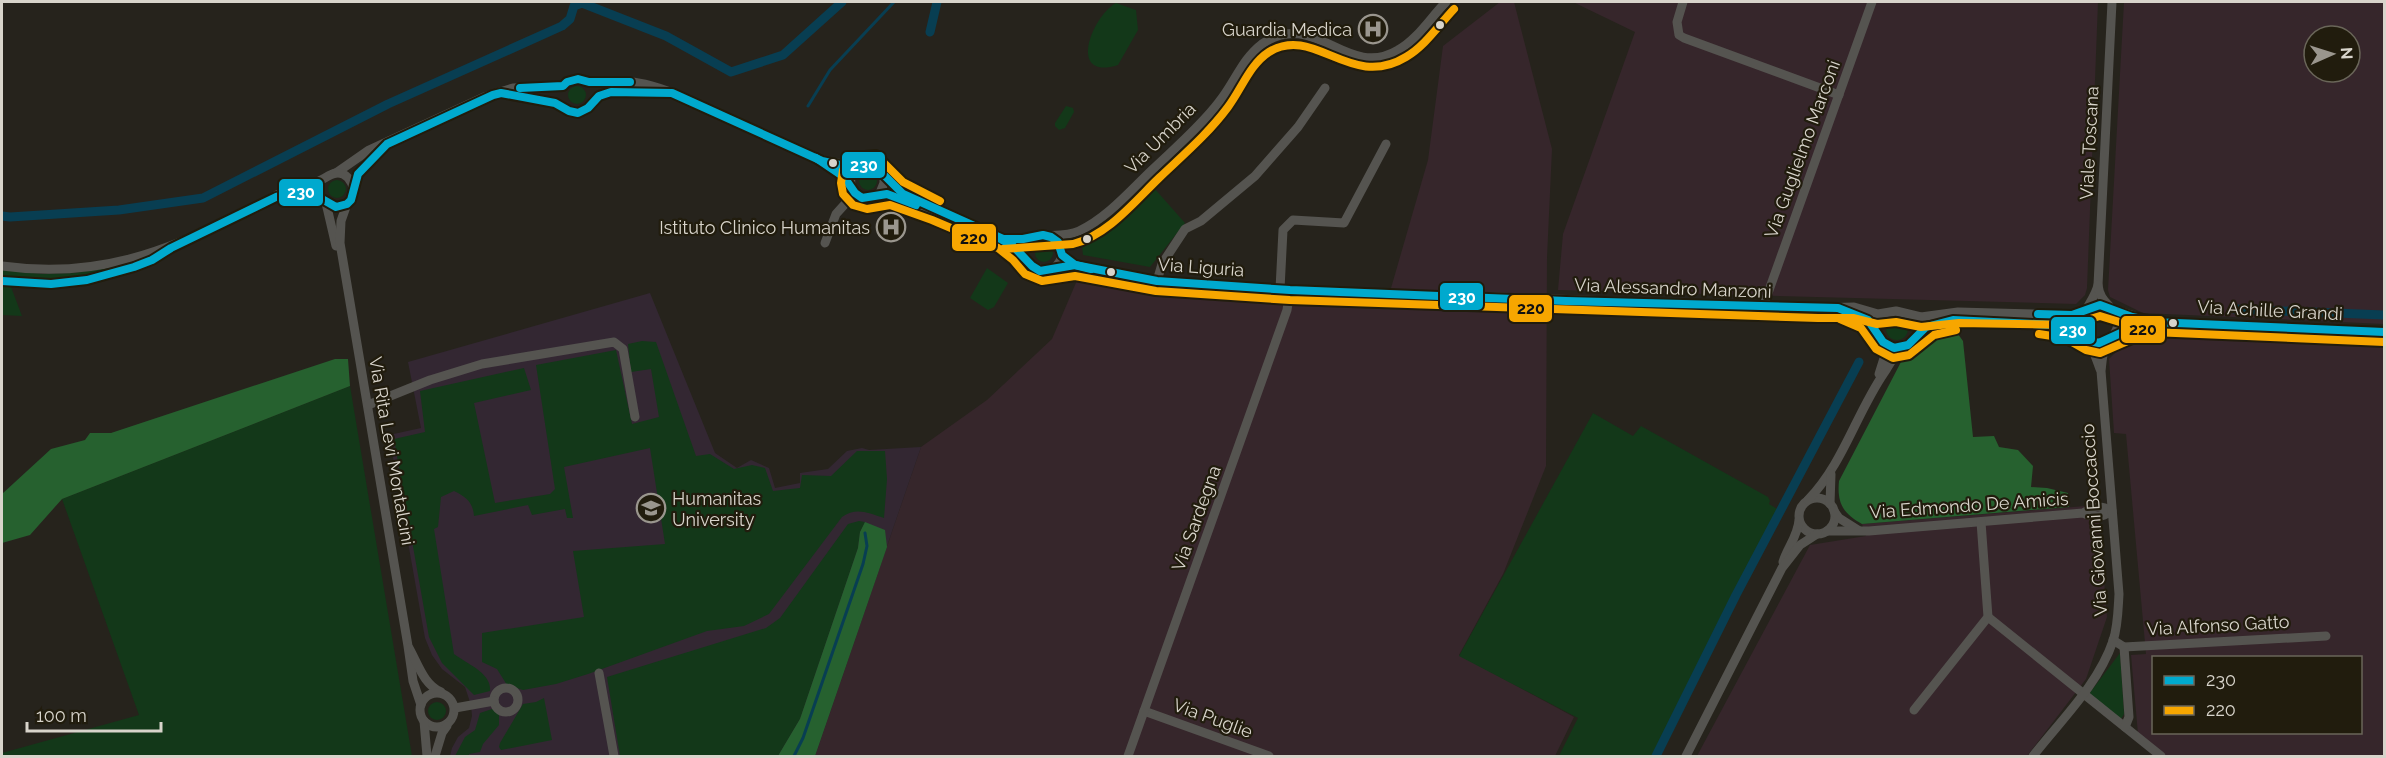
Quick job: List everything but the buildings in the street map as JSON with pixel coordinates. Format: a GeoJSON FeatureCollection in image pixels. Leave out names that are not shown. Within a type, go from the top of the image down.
{"type":"FeatureCollection","features":[{"type":"Feature","properties":{"kind":"street","name":"Via Umbria"},"geometry":{"type":"LineString","coordinates":[[1048,236],[1079,231],[1123,197],[1220,102],[1254,51],[1275,37],[1299,33],[1311,35],[1348,54],[1358,57],[1381,57],[1401,49],[1446,2]]}},
{"type":"Feature","properties":{"kind":"street"},"geometry":{"type":"LineString","coordinates":[[1683,2],[1678,15],[1677,29],[1679,35],[1684,38],[1839,95]]}},
{"type":"Feature","properties":{"kind":"street","name":"Via Guglielmo Marconi"},"geometry":{"type":"LineString","coordinates":[[1763,307],[1872,2]]}},
{"type":"Feature","properties":{"kind":"street","name":"Viale Toscana"},"geometry":{"type":"LineString","coordinates":[[2087,310],[2098,285],[2112,2]]}},
{"type":"Feature","properties":{"kind":"street"},"geometry":{"type":"LineString","coordinates":[[2,281],[51,284],[87,280],[143,264],[296,186],[326,178],[355,158],[484,97],[513,88],[563,86],[572,80],[632,82],[672,93],[822,161],[837,171],[853,189],[866,198],[887,194],[935,210]]}},
{"type":"Feature","properties":{"kind":"street"},"geometry":{"type":"LineString","coordinates":[[583,81],[591,87],[593,93],[591,104]]}},
{"type":"Feature","properties":{"kind":"street"},"geometry":{"type":"LineString","coordinates":[[563,86],[560,96],[563,106]]}},
{"type":"Feature","properties":{"kind":"street"},"geometry":{"type":"LineString","coordinates":[[1157,281],[1162,264],[1185,229],[1201,221],[1255,176],[1298,127],[1325,88]]}},
{"type":"Feature","properties":{"kind":"street"},"geometry":{"type":"LineString","coordinates":[[501,93],[563,106],[578,113],[584,111],[599,96],[611,92],[672,93]]}},
{"type":"Feature","properties":{"kind":"street"},"geometry":{"type":"LineString","coordinates":[[276,197],[306,192],[336,207],[347,204],[351,200],[361,169],[387,144]]}},
{"type":"Feature","properties":{"kind":"street"},"geometry":{"type":"LineString","coordinates":[[1280,289],[1283,230],[1287,224],[1293,220],[1344,223],[1386,144]]}},
{"type":"Feature","properties":{"kind":"street"},"geometry":{"type":"LineString","coordinates":[[822,161],[840,165],[874,165],[897,190],[935,210],[1003,239],[1028,260],[1036,270],[1044,272],[1058,266],[1062,251],[1079,231]]}},
{"type":"Feature","properties":{"kind":"street"},"geometry":{"type":"LineString","coordinates":[[825,243],[836,214],[853,189],[852,174],[859,166]]}},
{"type":"Feature","properties":{"kind":"street"},"geometry":{"type":"LineString","coordinates":[[336,173],[350,180],[354,190]]}},
{"type":"Feature","properties":{"kind":"street"},"geometry":{"type":"LineString","coordinates":[[877,195],[884,186],[884,176]]}},
{"type":"Feature","properties":{"kind":"street"},"geometry":{"type":"LineString","coordinates":[[325,200],[321,188],[326,178]]}},
{"type":"Feature","properties":{"kind":"street","name":"Via Rita Levi Montalcini"},"geometry":{"type":"LineString","coordinates":[[325,200],[334,241],[343,262]]}},
{"type":"Feature","properties":{"kind":"street","name":"Via Rita Levi Montalcini"},"geometry":{"type":"LineString","coordinates":[[347,204],[343,212],[339,237],[413,681],[424,721],[427,756]]}},
{"type":"Feature","properties":{"kind":"street"},"geometry":{"type":"LineString","coordinates":[[1003,239],[1048,236],[1058,242],[1062,251]]}},
{"type":"Feature","properties":{"kind":"street"},"geometry":{"type":"LineString","coordinates":[[1028,260],[1028,248],[1036,237]]}},
{"type":"Feature","properties":{"kind":"street"},"geometry":{"type":"LineString","coordinates":[[2,266],[71,270],[106,266],[171,248]]}},
{"type":"Feature","properties":{"kind":"street","name":"Via Liguria"},"geometry":{"type":"LineString","coordinates":[[1062,251],[1075,265]]}},
{"type":"Feature","properties":{"kind":"street","name":"Via Liguria"},"geometry":{"type":"LineString","coordinates":[[1052,270],[1075,265],[1157,281],[1290,290]]}},
{"type":"Feature","properties":{"kind":"street","name":"Viale Toscana"},"geometry":{"type":"LineString","coordinates":[[2098,285],[2101,297],[2109,308]]}},
{"type":"Feature","properties":{"kind":"street","name":"Via Alessandro Manzoni"},"geometry":{"type":"LineString","coordinates":[[1290,290],[1763,307],[1854,307],[1878,314],[1897,311],[1921,317],[1958,312],[2069,315],[2087,310]]}},
{"type":"Feature","properties":{"kind":"street","name":"Via Sardegna"},"geometry":{"type":"LineString","coordinates":[[1128,756],[1285,317],[1290,290]]}},
{"type":"Feature","properties":{"kind":"street"},"geometry":{"type":"LineString","coordinates":[[2098,305],[2114,312],[2118,321],[2116,331],[2104,351],[2101,371],[2080,326],[2087,310],[2098,305]]}},
{"type":"Feature","properties":{"kind":"street","name":"Via Alessandro Manzoni"},"geometry":{"type":"LineString","coordinates":[[1838,308],[1868,320],[1881,339]]}},
{"type":"Feature","properties":{"kind":"street","name":"Via Achille Grandi"},"geometry":{"type":"LineString","coordinates":[[2109,308],[2153,322],[2385,332]]}},
{"type":"Feature","properties":{"kind":"street"},"geometry":{"type":"LineString","coordinates":[[1875,385],[1885,355],[1879,323],[1888,313]]}},
{"type":"Feature","properties":{"kind":"street"},"geometry":{"type":"LineString","coordinates":[[1906,313],[1915,325],[1913,339]]}},
{"type":"Feature","properties":{"kind":"street"},"geometry":{"type":"LineString","coordinates":[[1782,568],[1787,550],[1798,528],[1800,509],[1831,470],[1875,385],[1896,354],[1926,327],[1953,320],[2055,325],[2069,328],[2087,339],[2100,343],[2111,338]]}},
{"type":"Feature","properties":{"kind":"street","name":"Via Achille Grandi"},"geometry":{"type":"LineString","coordinates":[[2111,338],[2136,326],[2153,322]]}},
{"type":"Feature","properties":{"kind":"street"},"geometry":{"type":"LineString","coordinates":[[1881,339],[1891,348],[1905,346]]}},
{"type":"Feature","properties":{"kind":"street"},"geometry":{"type":"LineString","coordinates":[[368,405],[430,380],[482,364],[614,342],[623,349],[635,417]]}},
{"type":"Feature","properties":{"kind":"street","name":"Via Giovanni Boccaccio"},"geometry":{"type":"LineString","coordinates":[[2033,756],[2083,693],[2105,660],[2117,628],[2119,594],[2101,371]]}},
{"type":"Feature","properties":{"kind":"street"},"geometry":{"type":"LineString","coordinates":[[1686,756],[1782,568],[1800,544],[1816,534],[1827,531],[1834,521],[1831,506],[1831,470]]}},
{"type":"Feature","properties":{"kind":"street"},"geometry":{"type":"LineString","coordinates":[[1809,500],[1820,499],[1831,506]]}},
{"type":"Feature","properties":{"kind":"street","name":"Via Edmondo De Amicis"},"geometry":{"type":"LineString","coordinates":[[1831,506],[1839,518],[1858,530]]}},
{"type":"Feature","properties":{"kind":"street","name":"Via Edmondo De Amicis"},"geometry":{"type":"LineString","coordinates":[[1827,531],[1869,531],[2083,513],[2093,517],[2103,516],[2112,511]]}},
{"type":"Feature","properties":{"kind":"street"},"geometry":{"type":"LineString","coordinates":[[1799,520],[1805,531],[1816,534]]}},
{"type":"Feature","properties":{"kind":"street"},"geometry":{"type":"LineString","coordinates":[[1914,710],[1988,617],[1981,522]]}},
{"type":"Feature","properties":{"kind":"street"},"geometry":{"type":"LineString","coordinates":[[1988,617],[2162,756]]}},
{"type":"Feature","properties":{"kind":"street","name":"Via Alfonso Gatto"},"geometry":{"type":"LineString","coordinates":[[2113,640],[2124,646],[2326,636]]}},
{"type":"Feature","properties":{"kind":"street","name":"Via Rita Levi Montalcini"},"geometry":{"type":"LineString","coordinates":[[408,646],[427,680],[434,689],[453,702],[455,708]]}},
{"type":"Feature","properties":{"kind":"street"},"geometry":{"type":"LineString","coordinates":[[2124,646],[2129,717],[2125,727]]}},
{"type":"Feature","properties":{"kind":"street"},"geometry":{"type":"LineString","coordinates":[[599,673],[614,756]]}},
{"type":"Feature","properties":{"kind":"street"},"geometry":{"type":"LineString","coordinates":[[421,705],[433,693],[444,694]]}},
{"type":"Feature","properties":{"kind":"street"},"geometry":{"type":"LineString","coordinates":[[435,756],[442,733],[453,718],[455,708],[494,701]]}},
{"type":"Feature","properties":{"kind":"street","name":"Via Puglie"},"geometry":{"type":"LineString","coordinates":[[1144,711],[1269,756]]}},
{"type":"Feature","properties":{"kind":"street"},"geometry":{"type":"LineString","coordinates":[[424,721],[433,727],[445,726],[449,723]]}},
{"type":"Feature","properties":{"kind":"shaded area"},"geometry":{"type":"Polygon","coordinates":[[[1500,2],[1514,2],[1552,149],[1547,258],[1546,466],[1503,574],[1459,655],[1574,717],[1555,756],[815,756],[921,447],[987,400],[1052,339],[1078,278],[1231,296],[1387,302],[1428,160],[1443,46],[1500,2]]]}},
{"type":"Feature","properties":{"kind":"shaded area"},"geometry":{"type":"Polygon","coordinates":[[[1573,2],[2098,2],[2085,295],[2076,304],[1558,290],[1563,234],[1635,32],[1573,2]]]}},
{"type":"Feature","properties":{"kind":"shaded area"},"geometry":{"type":"Polygon","coordinates":[[[2124,2],[2384,2],[2384,324],[2143,313],[2110,297],[2108,290],[2124,2]]]}},
{"type":"Feature","properties":{"kind":"shaded area","name":"Humanitas University"},"geometry":{"type":"Polygon","coordinates":[[[650,293],[715,453],[737,468],[751,460],[769,468],[775,488],[800,483],[800,473],[828,469],[847,451],[862,448],[869,450],[921,447],[815,756],[450,756],[458,737],[469,728],[472,716],[471,705],[465,687],[442,669],[432,655],[425,638],[389,435],[421,428],[408,362],[650,293]]]}},
{"type":"Feature","properties":{"kind":"shaded area"},"geometry":{"type":"Polygon","coordinates":[[[2133,335],[2384,346],[2384,756],[2166,756],[2138,734],[2131,655],[2146,654],[2126,434],[2114,433],[2109,359],[2133,335]]]}},
{"type":"Feature","properties":{"kind":"shaded area"},"geometry":{"type":"Polygon","coordinates":[[[2098,505],[2107,617],[2086,679],[2027,756],[1697,756],[1810,545],[1866,536],[1862,524],[2098,505]]]}},
{"type":"Feature","properties":{"kind":"green space"},"geometry":{"type":"Polygon","coordinates":[[[1116,3],[1136,10],[1138,30],[1118,65],[1102,68],[1093,64],[1088,56],[1088,45],[1099,21],[1116,3]]]}},
{"type":"Feature","properties":{"kind":"green space"},"geometry":{"type":"Polygon","coordinates":[[[573,86],[581,86],[586,91],[584,102],[573,104],[568,99],[568,91],[573,86]]]}},
{"type":"Feature","properties":{"kind":"green space"},"geometry":{"type":"Polygon","coordinates":[[[1066,106],[1073,108],[1074,112],[1065,128],[1059,130],[1055,123],[1066,106]]]}},
{"type":"Feature","properties":{"kind":"green space"},"geometry":{"type":"Polygon","coordinates":[[[864,172],[872,172],[877,177],[875,188],[864,190],[859,185],[859,177],[864,172]]]}},
{"type":"Feature","properties":{"kind":"green space"},"geometry":{"type":"Polygon","coordinates":[[[337,180],[343,183],[346,189],[343,195],[337,198],[331,195],[328,189],[331,183],[337,180]]]}},
{"type":"Feature","properties":{"kind":"green space"},"geometry":{"type":"Polygon","coordinates":[[[1154,188],[1185,223],[1150,267],[1083,255],[1082,246],[1154,188]]]}},
{"type":"Feature","properties":{"kind":"green space"},"geometry":{"type":"Polygon","coordinates":[[[1040,244],[1048,244],[1053,249],[1051,260],[1040,262],[1035,257],[1035,249],[1040,244]]]}},
{"type":"Feature","properties":{"kind":"green space"},"geometry":{"type":"Polygon","coordinates":[[[2,263],[10,271],[43,274],[74,273],[129,264],[70,277],[8,279],[22,316],[2,315],[2,263]]]}},
{"type":"Feature","properties":{"kind":"green space"},"geometry":{"type":"Polygon","coordinates":[[[987,268],[1008,283],[994,307],[988,310],[970,298],[987,268]]]}},
{"type":"Feature","properties":{"kind":"green space"},"geometry":{"type":"Polygon","coordinates":[[[1897,318],[1907,325],[1908,329],[1901,339],[1897,340],[1887,333],[1886,329],[1893,319],[1897,318]]]}},
{"type":"Feature","properties":{"kind":"green space"},"geometry":{"type":"Polygon","coordinates":[[[1955,330],[1963,341],[1973,437],[1994,436],[1999,447],[2018,450],[2033,466],[2031,487],[2068,493],[2069,507],[1862,524],[1850,516],[1842,506],[1839,481],[1902,360],[1921,347],[1927,338],[1955,330]]]}},
{"type":"Feature","properties":{"kind":"green space"},"geometry":{"type":"Polygon","coordinates":[[[642,341],[656,342],[696,456],[710,454],[734,469],[752,465],[765,468],[773,491],[800,488],[802,475],[831,476],[857,451],[885,451],[887,479],[884,518],[857,512],[842,517],[769,614],[744,626],[707,631],[588,674],[556,684],[523,690],[507,685],[497,669],[482,662],[482,633],[584,617],[573,551],[665,544],[650,448],[564,467],[573,518],[567,518],[565,509],[532,515],[528,505],[474,516],[468,500],[454,491],[441,497],[438,527],[434,529],[454,654],[483,674],[490,685],[490,691],[474,695],[442,663],[429,637],[394,439],[425,432],[420,391],[524,368],[531,390],[474,403],[495,503],[550,494],[555,489],[536,365],[616,350],[632,424],[659,417],[651,369],[631,372],[628,344],[642,341]]]}},
{"type":"Feature","properties":{"kind":"green space"},"geometry":{"type":"Polygon","coordinates":[[[335,359],[348,359],[350,386],[62,499],[30,535],[2,543],[2,494],[51,449],[85,440],[90,433],[111,433],[335,359]]]}},
{"type":"Feature","properties":{"kind":"green space"},"geometry":{"type":"Polygon","coordinates":[[[350,386],[412,756],[2,756],[2,753],[139,715],[62,499],[350,386]]]}},
{"type":"Feature","properties":{"kind":"green space"},"geometry":{"type":"Polygon","coordinates":[[[1593,413],[1633,436],[1641,426],[1768,497],[1769,504],[1779,510],[1655,756],[1559,756],[1578,718],[1459,656],[1593,413]]]}},
{"type":"Feature","properties":{"kind":"green space"},"geometry":{"type":"Polygon","coordinates":[[[865,522],[860,532],[858,548],[800,719],[778,756],[620,756],[607,677],[766,628],[780,618],[848,524],[865,522]]]}},
{"type":"Feature","properties":{"kind":"green space"},"geometry":{"type":"Polygon","coordinates":[[[865,522],[885,530],[887,547],[815,756],[778,756],[800,719],[865,522]]]}},
{"type":"Feature","properties":{"kind":"green space"},"geometry":{"type":"Polygon","coordinates":[[[2120,653],[2124,714],[2121,719],[2089,694],[2120,653]]]}},
{"type":"Feature","properties":{"kind":"green space"},"geometry":{"type":"Polygon","coordinates":[[[544,698],[552,740],[501,750],[500,743],[523,704],[544,698]]]}},
{"type":"Feature","properties":{"kind":"green space"},"geometry":{"type":"Polygon","coordinates":[[[433,702],[441,702],[446,707],[444,718],[433,720],[428,715],[428,707],[433,702]]]}},
{"type":"Feature","properties":{"kind":"green space"},"geometry":{"type":"Polygon","coordinates":[[[492,709],[499,713],[499,725],[483,744],[480,752],[469,754],[469,756],[455,756],[465,737],[475,730],[480,713],[492,709]]]}},
{"type":"Feature","properties":{"kind":"waterway"},"geometry":{"type":"LineString","coordinates":[[2,216],[119,210],[203,198],[388,104],[562,26],[570,19],[574,6],[582,3],[666,36],[731,72],[783,55],[842,2]]}},
{"type":"Feature","properties":{"kind":"waterway"},"geometry":{"type":"LineString","coordinates":[[808,106],[830,70],[894,2]]}},
{"type":"Feature","properties":{"kind":"waterway"},"geometry":{"type":"LineString","coordinates":[[930,32],[937,2]]}},
{"type":"Feature","properties":{"kind":"waterway"},"geometry":{"type":"LineString","coordinates":[[2234,309],[2384,315]]}},
{"type":"Feature","properties":{"kind":"waterway"},"geometry":{"type":"LineString","coordinates":[[1656,756],[1736,595],[1859,362]]}},
{"type":"Feature","properties":{"kind":"waterway"},"geometry":{"type":"LineString","coordinates":[[794,756],[803,738],[863,564],[867,546],[865,533]]}},
{"type":"Feature","properties":{"kind":"transit line","name":"220"},"geometry":{"type":"LineString","coordinates":[[1003,249],[1073,244],[1086,240],[1109,225],[1212,126],[1228,107],[1256,63],[1269,52],[1286,46],[1302,46],[1367,67],[1386,65],[1406,57],[1419,47],[1454,9]]}},
{"type":"Feature","properties":{"kind":"transit line","name":"230"},"geometry":{"type":"LineString","coordinates":[[520,88],[563,86],[567,82],[578,79],[589,82],[630,82]]}},
{"type":"Feature","properties":{"kind":"transit line","name":"230"},"geometry":{"type":"LineString","coordinates":[[2,281],[51,284],[87,280],[134,267],[276,197],[298,192],[315,195],[336,207],[347,204],[351,200],[358,174],[387,144],[493,95],[501,93],[555,103],[578,113],[588,108],[599,96],[611,92],[672,93],[822,161],[840,165],[874,165],[903,194],[1003,239],[1023,239],[1043,235],[1051,237],[1058,242],[1062,255],[1075,265],[1157,281],[1290,290],[1566,301],[1838,308],[1868,320],[1883,342],[1894,348],[1908,345],[1926,327],[1953,320],[2055,325],[2069,328],[2090,341],[2099,343],[2136,326],[2153,322],[2384,332]]}},
{"type":"Feature","properties":{"kind":"transit line","name":"220"},"geometry":{"type":"LineString","coordinates":[[940,201],[903,182],[876,155],[854,157],[843,170],[841,183],[843,194],[853,205],[867,209],[890,205],[932,220],[998,248],[1025,274],[1042,281],[1075,276],[1156,291],[1290,300],[1853,318],[1877,324],[1896,322],[1921,327],[1959,323],[2070,325],[2100,316],[2152,332],[2384,342]]}},
{"type":"Feature","properties":{"kind":"transit line","name":"230"},"geometry":{"type":"LineString","coordinates":[[816,158],[844,177],[855,193],[862,198],[887,194],[916,205]]}},
{"type":"Feature","properties":{"kind":"transit line","name":"230"},"geometry":{"type":"LineString","coordinates":[[990,233],[1013,246],[1040,271],[1075,265],[1091,269]]}},
{"type":"Feature","properties":{"kind":"transit line","name":"230"},"geometry":{"type":"LineString","coordinates":[[2038,314],[2072,315],[2100,305],[2132,317],[2158,322]]}},
{"type":"Feature","properties":{"kind":"transit line","name":"220"},"geometry":{"type":"LineString","coordinates":[[1840,319],[1861,328],[1876,349],[1893,358],[1909,355],[1934,335],[1956,330]]}},
{"type":"Feature","properties":{"kind":"transit line","name":"220"},"geometry":{"type":"LineString","coordinates":[[2039,334],[2065,338],[2086,350],[2100,353],[2139,336],[2161,332]]}},
{"type":"Feature","properties":{"kind":"place","name":"Guardia Medica"},"geometry":{"type":"Point","coordinates":[1373,29]}},
{"type":"Feature","properties":{"kind":"place","name":"Istituto Clinico Humanitas"},"geometry":{"type":"Point","coordinates":[891,227]}},
{"type":"Feature","properties":{"kind":"place","name":"Humanitas University"},"geometry":{"type":"Point","coordinates":[651,508]}}]}
